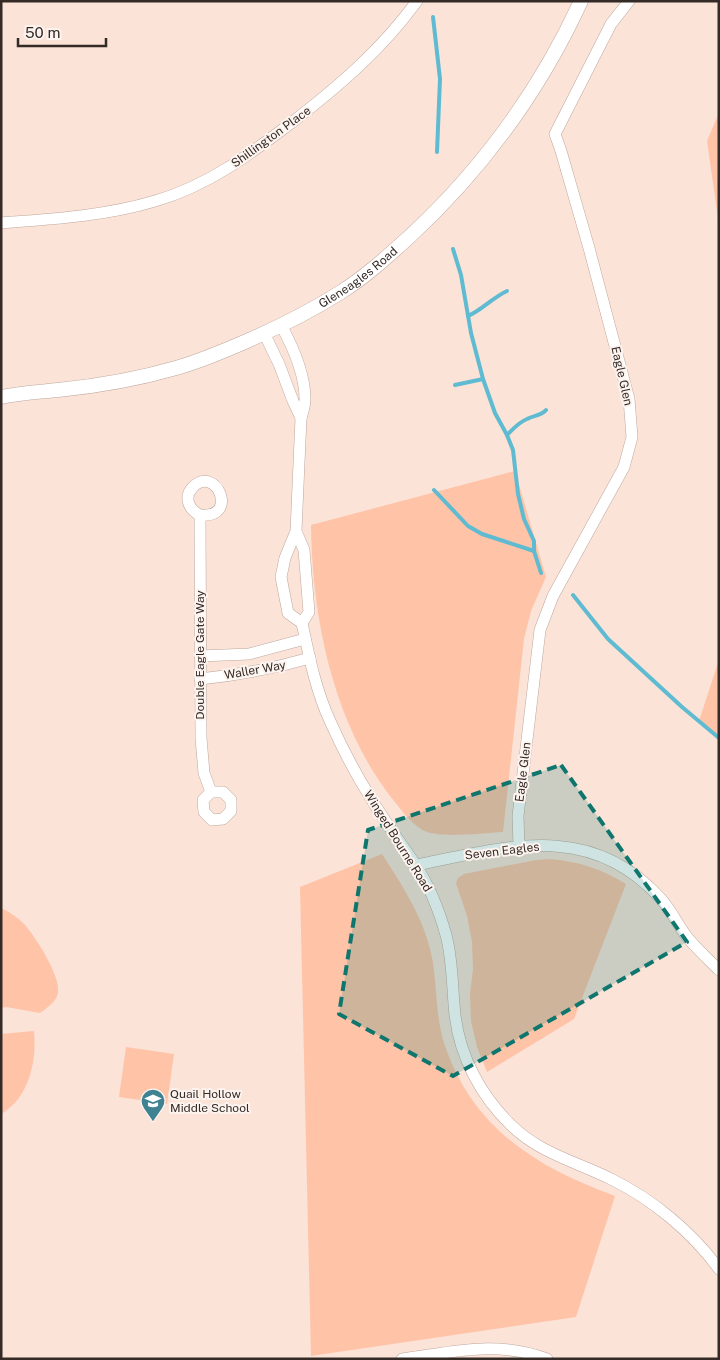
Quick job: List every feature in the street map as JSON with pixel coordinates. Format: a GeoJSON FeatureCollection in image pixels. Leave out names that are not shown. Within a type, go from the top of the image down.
{"type":"FeatureCollection","features":[{"type":"Feature","properties":{"kind":"street","name":"Shillington Place"},"geometry":{"type":"LineString","coordinates":[[1,223],[84,216],[123,210],[172,195],[212,177],[258,148],[329,94],[374,53],[417,1]]}},
{"type":"Feature","properties":{"kind":"street","name":"Gleneagles Road"},"geometry":{"type":"LineString","coordinates":[[1,397],[25,392],[104,384],[142,376],[210,357],[281,325],[342,291],[394,251],[453,195],[496,144],[535,86],[581,1]]}},
{"type":"Feature","properties":{"kind":"street","name":"Eagle Glen"},"geometry":{"type":"LineString","coordinates":[[519,846],[518,816],[540,630],[553,596],[624,467],[632,437],[629,399],[586,238],[555,134],[611,24],[629,1]]}},
{"type":"Feature","properties":{"kind":"street","name":"Winged Bourne Road"},"geometry":{"type":"LineString","coordinates":[[281,325],[293,350],[304,390],[305,401],[301,418],[296,531],[285,558],[281,577],[288,613],[302,624],[310,658],[329,720],[352,767],[373,802],[416,865],[436,904],[446,936],[453,974],[455,1015],[459,1038],[474,1077],[491,1103],[526,1138],[547,1151],[612,1179],[638,1194],[691,1237],[719,1270]]}},
{"type":"Feature","properties":{"kind":"street","name":"Winged Bourne Road"},"geometry":{"type":"LineString","coordinates":[[264,333],[301,418]]}},
{"type":"Feature","properties":{"kind":"street","name":"Gleneagles Road"},"geometry":{"type":"LineString","coordinates":[[1,388],[25,392]]}},
{"type":"Feature","properties":{"kind":"street","name":"Double Eagle Gate Way"},"geometry":{"type":"LineString","coordinates":[[200,515],[200,679],[204,773],[211,792]]}},
{"type":"Feature","properties":{"kind":"street","name":"Winged Bourne Road"},"geometry":{"type":"LineString","coordinates":[[296,531],[304,550],[309,612],[302,624]]}},
{"type":"Feature","properties":{"kind":"street","name":"Waller Way"},"geometry":{"type":"LineString","coordinates":[[200,656],[249,654],[306,639]]}},
{"type":"Feature","properties":{"kind":"street","name":"Waller Way"},"geometry":{"type":"LineString","coordinates":[[200,679],[246,674],[310,658]]}},
{"type":"Feature","properties":{"kind":"street","name":"Seven Eagles"},"geometry":{"type":"LineString","coordinates":[[416,865],[519,846],[564,846],[586,850],[606,857],[639,877],[662,900],[687,936],[719,970]]}},
{"type":"Feature","properties":{"kind":"street"},"geometry":{"type":"LineString","coordinates":[[402,1359],[490,1348],[512,1349],[547,1359]]}},
{"type":"Feature","properties":{"kind":"highlighted area"},"geometry":{"type":"Polygon","coordinates":[[[561,765],[687,942],[453,1076],[339,1014],[368,830],[561,765]]]}},
{"type":"Feature","properties":{"kind":"shaded area"},"geometry":{"type":"Polygon","coordinates":[[[719,113],[719,225],[707,141],[719,113]]]}},
{"type":"Feature","properties":{"kind":"shaded area"},"geometry":{"type":"Polygon","coordinates":[[[515,471],[546,577],[531,611],[524,639],[503,832],[454,835],[435,834],[422,830],[413,823],[394,801],[373,772],[356,740],[342,706],[330,670],[322,634],[312,561],[311,525],[515,471]]]}},
{"type":"Feature","properties":{"kind":"shaded area"},"geometry":{"type":"Polygon","coordinates":[[[719,660],[719,738],[699,721],[719,660]]]}},
{"type":"Feature","properties":{"kind":"shaded area"},"geometry":{"type":"Polygon","coordinates":[[[382,854],[414,906],[426,934],[433,963],[442,1036],[457,1075],[473,1100],[491,1122],[511,1141],[534,1158],[586,1185],[615,1196],[576,1317],[311,1356],[300,887],[382,854]]]}},
{"type":"Feature","properties":{"kind":"shaded area"},"geometry":{"type":"Polygon","coordinates":[[[549,859],[589,867],[608,874],[626,884],[574,1019],[487,1072],[477,1047],[471,1021],[472,942],[467,916],[456,883],[458,878],[464,874],[549,859]]]}},
{"type":"Feature","properties":{"kind":"shaded area"},"geometry":{"type":"Polygon","coordinates":[[[1,908],[16,917],[29,930],[56,977],[58,986],[57,996],[40,1013],[6,1007],[1,1008],[1,908]]]}},
{"type":"Feature","properties":{"kind":"shaded area"},"geometry":{"type":"Polygon","coordinates":[[[34,1031],[34,1054],[25,1089],[11,1107],[1,1114],[1,1034],[34,1031]]]}},
{"type":"Feature","properties":{"kind":"shaded area"},"geometry":{"type":"Polygon","coordinates":[[[126,1047],[174,1054],[167,1104],[119,1097],[126,1047]]]}},
{"type":"Feature","properties":{"kind":"waterway"},"geometry":{"type":"LineString","coordinates":[[433,17],[440,79],[437,152]]}},
{"type":"Feature","properties":{"kind":"waterway"},"geometry":{"type":"LineString","coordinates":[[453,249],[461,275],[471,333],[483,379],[495,413],[513,450],[518,494],[524,519],[534,541],[534,551],[541,573]]}},
{"type":"Feature","properties":{"kind":"waterway"},"geometry":{"type":"LineString","coordinates":[[468,316],[507,291]]}},
{"type":"Feature","properties":{"kind":"waterway"},"geometry":{"type":"LineString","coordinates":[[455,385],[483,379]]}},
{"type":"Feature","properties":{"kind":"waterway"},"geometry":{"type":"LineString","coordinates":[[507,435],[521,422],[546,410]]}},
{"type":"Feature","properties":{"kind":"waterway"},"geometry":{"type":"LineString","coordinates":[[434,490],[468,526],[482,534],[534,551]]}},
{"type":"Feature","properties":{"kind":"waterway"},"geometry":{"type":"LineString","coordinates":[[573,595],[608,639],[719,738]]}},
{"type":"Feature","properties":{"kind":"place","name":"Quail Hollow Middle School"},"geometry":{"type":"Point","coordinates":[153,1122]}}]}
